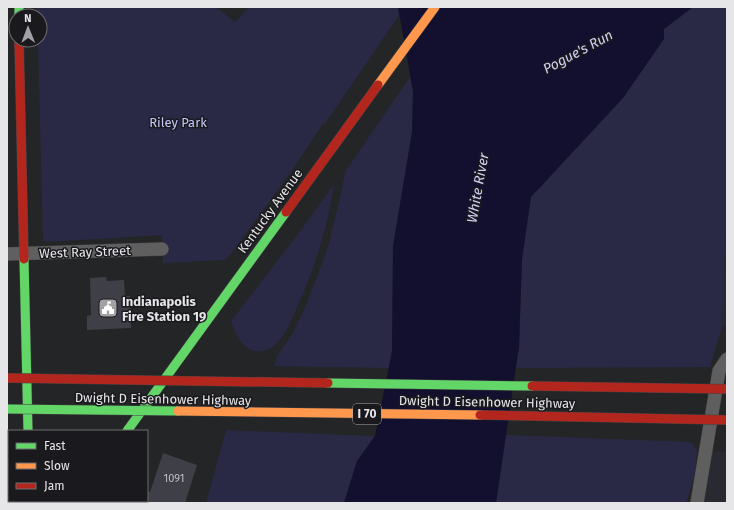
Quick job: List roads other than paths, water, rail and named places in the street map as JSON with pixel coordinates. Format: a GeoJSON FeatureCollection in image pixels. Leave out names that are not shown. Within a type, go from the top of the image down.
{"type":"FeatureCollection","features":[{"type":"Feature","properties":{"kind":"main road","name":"Kentucky Avenue"},"geometry":{"type":"LineString","coordinates":[[128,430],[435,7]]}},
{"type":"Feature","properties":{"kind":"main road"},"geometry":{"type":"LineString","coordinates":[[19,48],[28,430]]}},
{"type":"Feature","properties":{"kind":"main road","name":"Dwight D Eisenhower Highway"},"geometry":{"type":"LineString","coordinates":[[7,378],[727,389]]}},
{"type":"Feature","properties":{"kind":"main road"},"geometry":{"type":"LineString","coordinates":[[598,386],[727,381]]}},
{"type":"Feature","properties":{"kind":"main road","name":"Dwight D Eisenhower Highway"},"geometry":{"type":"LineString","coordinates":[[7,409],[727,420]]}},
{"type":"Feature","properties":{"kind":"street","name":"West Ray Street"},"geometry":{"type":"LineString","coordinates":[[7,254],[162,249]]}},
{"type":"Feature","properties":{"kind":"street"},"geometry":{"type":"LineString","coordinates":[[698,503],[719,371],[727,359]]}},
{"type":"Feature","properties":{"kind":"water"},"geometry":{"type":"Polygon","coordinates":[[[398,7],[693,7],[664,29],[664,39],[623,98],[531,197],[522,259],[519,347],[496,503],[344,503],[357,461],[375,436],[392,351],[393,246],[412,132],[413,91],[398,7]]]}},
{"type":"Feature","properties":{"kind":"place","name":"Indianapolis Fire Station 19"},"geometry":{"type":"Point","coordinates":[108,308]}},
{"type":"Feature","properties":{"kind":"water label","name":"Pogue's Run"},"geometry":{"type":"Point","coordinates":[578,52]}},
{"type":"Feature","properties":{"kind":"water label","name":"White River"},"geometry":{"type":"Point","coordinates":[478,188]}},
{"type":"Feature","properties":{"kind":"park label","name":"Riley Park"},"geometry":{"type":"Point","coordinates":[178,122]}}]}
